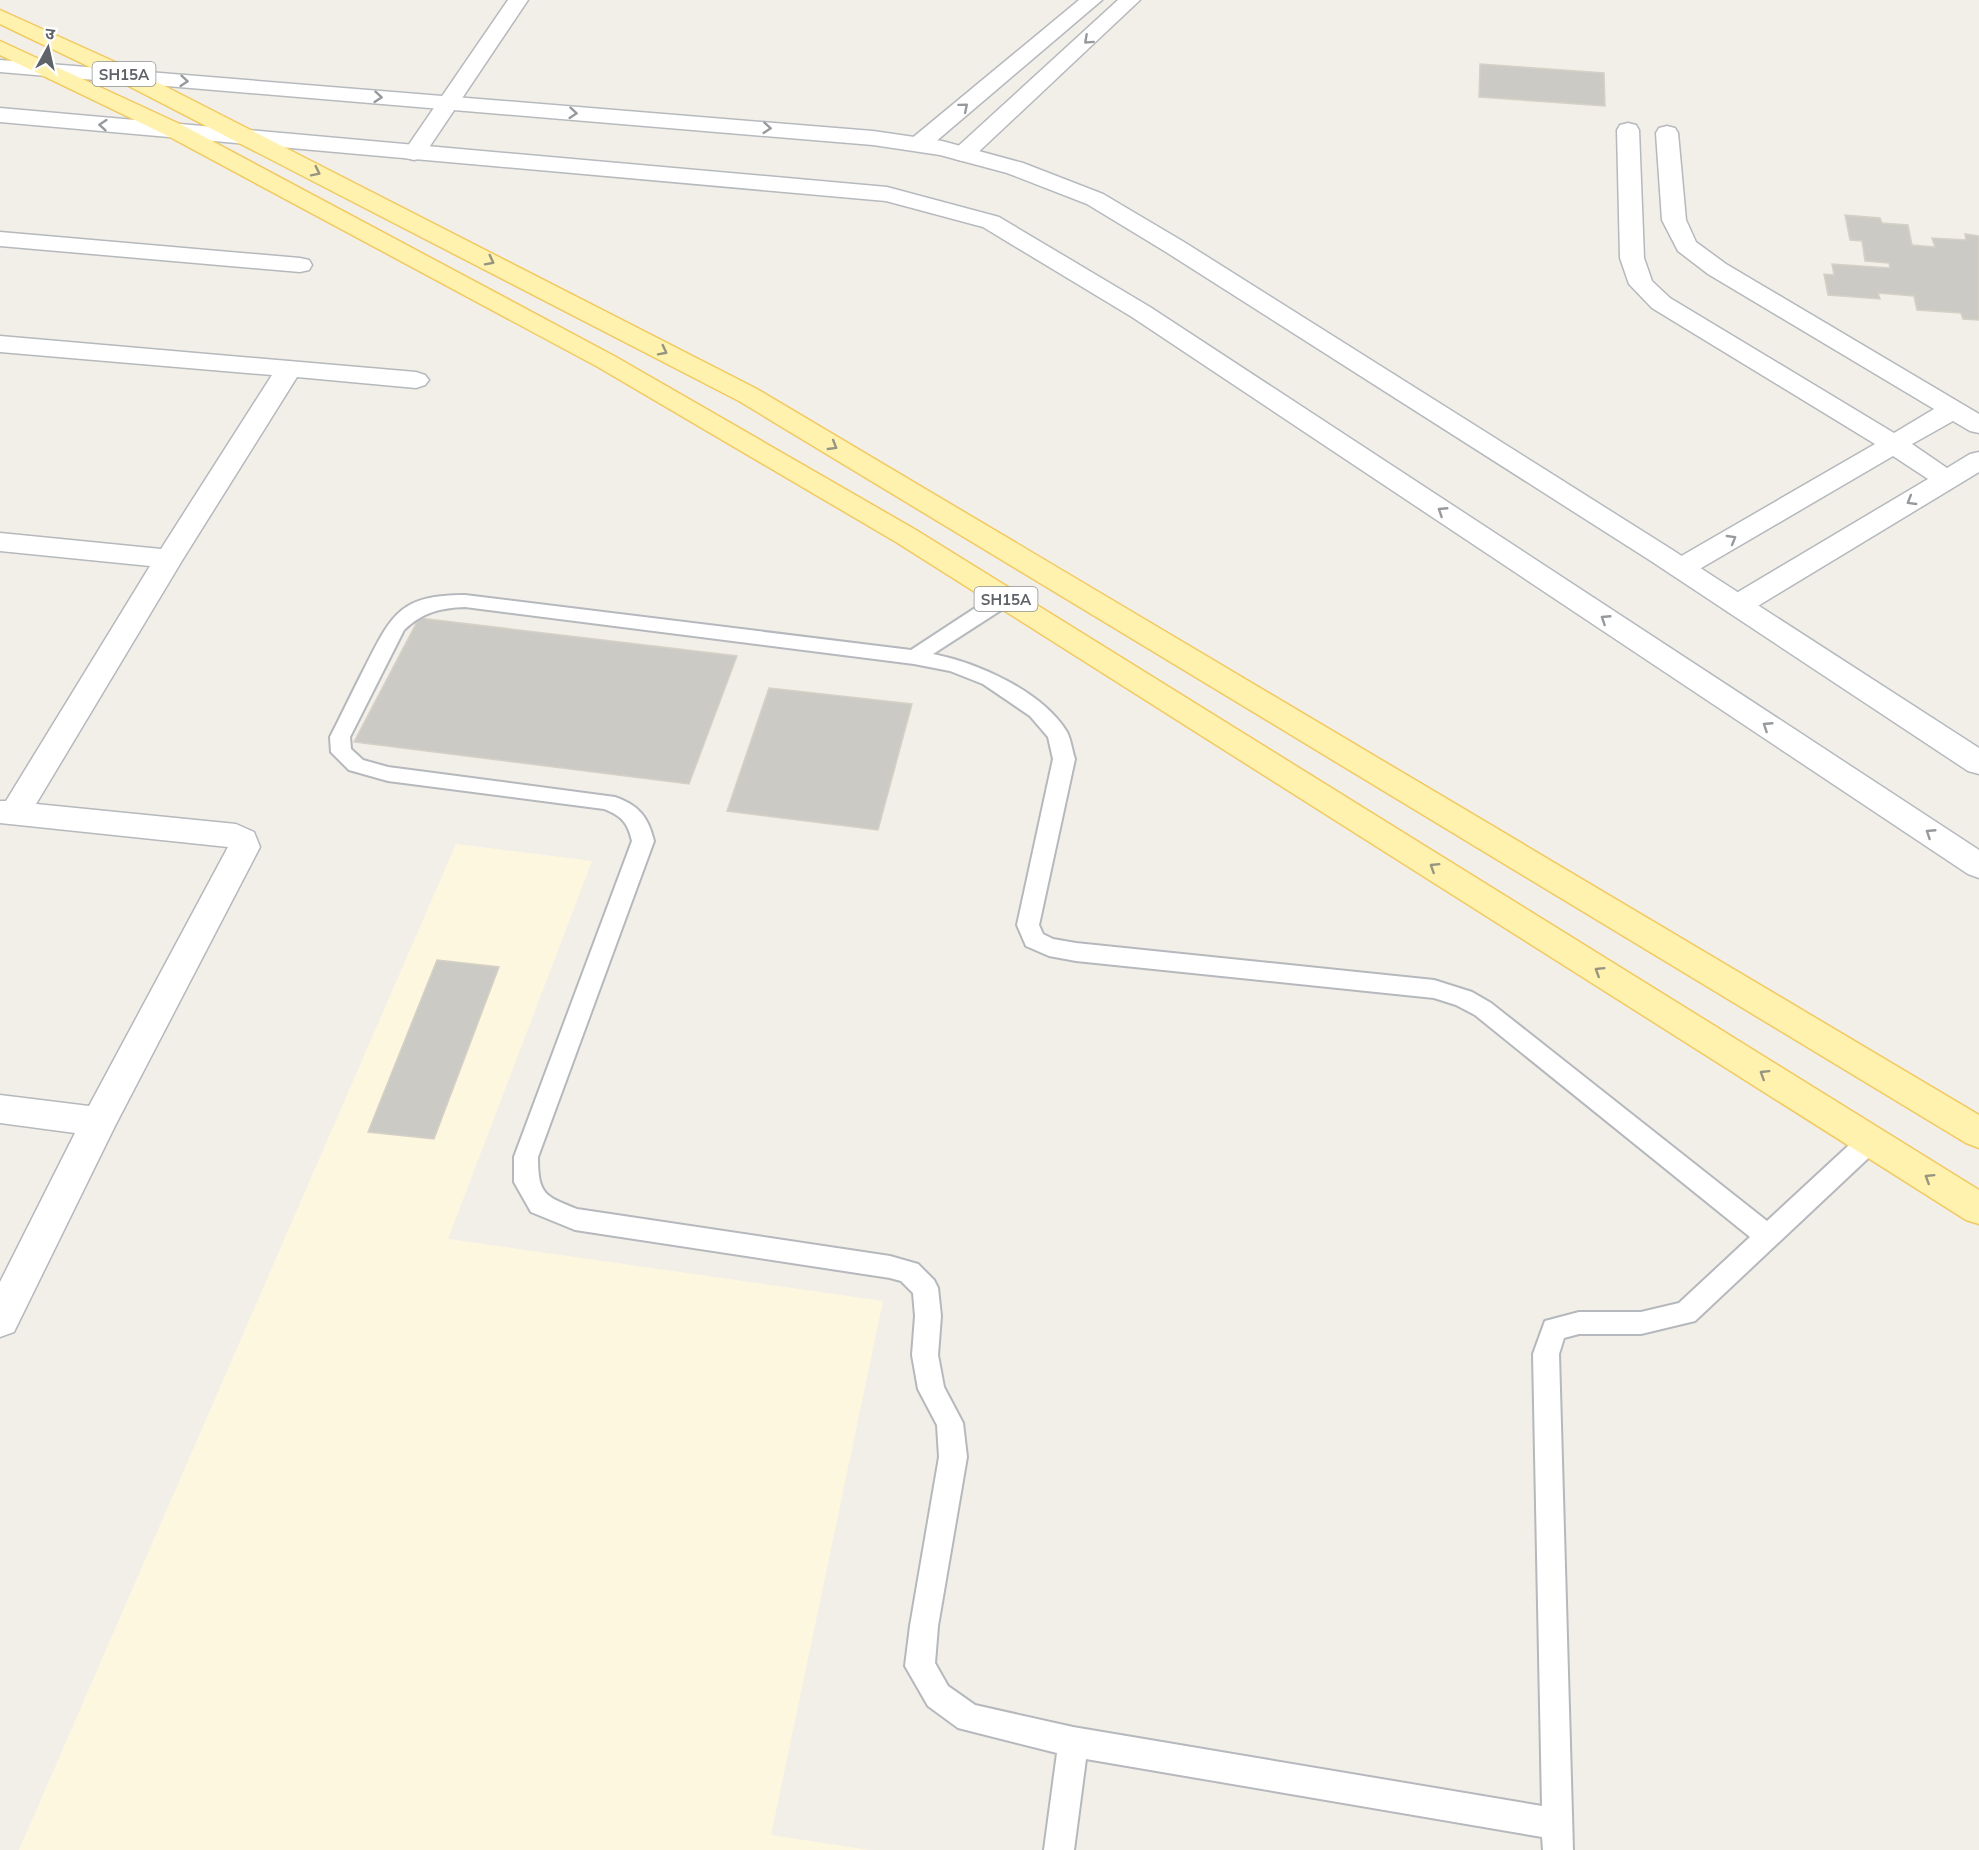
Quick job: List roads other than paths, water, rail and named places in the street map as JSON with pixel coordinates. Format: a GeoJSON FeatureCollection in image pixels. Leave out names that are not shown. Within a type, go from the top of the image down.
{"type":"FeatureCollection","features":[{"type":"Feature","properties":{"kind":"main road","name":"SH15A"},"geometry":{"type":"LineString","coordinates":[[0,16],[127,76],[748,394],[1979,1133]]}},
{"type":"Feature","properties":{"kind":"main road","name":"SH15A"},"geometry":{"type":"LineString","coordinates":[[0,46],[176,131],[607,362],[906,536],[1979,1209]]}},
{"type":"Feature","properties":{"kind":"street"},"geometry":{"type":"LineString","coordinates":[[414,153],[518,0]]}},
{"type":"Feature","properties":{"kind":"street"},"geometry":{"type":"LineString","coordinates":[[919,144],[1083,1],[1125,5]]}},
{"type":"Feature","properties":{"kind":"street"},"geometry":{"type":"LineString","coordinates":[[963,154],[1125,5]]}},
{"type":"Feature","properties":{"kind":"street"},"geometry":{"type":"LineString","coordinates":[[0,66],[861,137],[919,144],[1015,168],[1095,199],[1185,253],[1681,568],[1979,763]]}},
{"type":"Feature","properties":{"kind":"street"},"geometry":{"type":"LineString","coordinates":[[0,115],[887,194],[991,222],[1141,312],[1979,866]]}},
{"type":"Feature","properties":{"kind":"street"},"geometry":{"type":"LineString","coordinates":[[1628,130],[1632,258],[1641,284],[1661,303],[1894,444],[1947,480]]}},
{"type":"Feature","properties":{"kind":"street"},"geometry":{"type":"LineString","coordinates":[[1666,133],[1674,220],[1686,246],[1717,269],[1979,425]]}},
{"type":"Feature","properties":{"kind":"street"},"geometry":{"type":"LineString","coordinates":[[0,239],[300,265]]}},
{"type":"Feature","properties":{"kind":"street"},"geometry":{"type":"LineString","coordinates":[[0,344],[416,380]]}},
{"type":"Feature","properties":{"kind":"street"},"geometry":{"type":"LineString","coordinates":[[0,1320],[99,1122],[244,847],[243,840],[236,836],[7,813],[289,369]]}},
{"type":"Feature","properties":{"kind":"street"},"geometry":{"type":"LineString","coordinates":[[1681,568],[1952,410]]}},
{"type":"Feature","properties":{"kind":"street"},"geometry":{"type":"LineString","coordinates":[[1738,605],[1979,460]]}},
{"type":"Feature","properties":{"kind":"street"},"geometry":{"type":"LineString","coordinates":[[0,542],[169,559]]}},
{"type":"Feature","properties":{"kind":"street"},"geometry":{"type":"LineString","coordinates":[[0,1109],[99,1122]]}},
{"type":"Feature","properties":{"kind":"lane"},"geometry":{"type":"LineString","coordinates":[[914,657],[1005,598]]}},
{"type":"Feature","properties":{"kind":"lane"},"geometry":{"type":"LineString","coordinates":[[1768,1236],[1483,1009],[1464,998],[1434,989],[1076,952],[1049,947],[1034,940],[1028,925],[1064,759],[1058,735],[1037,711],[990,679],[954,665],[914,657],[465,601],[441,601],[410,612],[396,626],[340,737],[341,752],[356,765],[388,774],[607,802],[628,810],[639,822],[643,841],[526,1157],[526,1182],[540,1205],[575,1219],[909,1272],[925,1288],[928,1316],[925,1355],[931,1389],[950,1423],[953,1457],[924,1626],[920,1666],[938,1696],[968,1718],[1073,1742],[1558,1837],[1546,1354],[1554,1329],[1579,1323],[1641,1323],[1686,1313],[1870,1141]]}},
{"type":"Feature","properties":{"kind":"lane"},"geometry":{"type":"LineString","coordinates":[[1059,1850],[1073,1742]]}}]}
